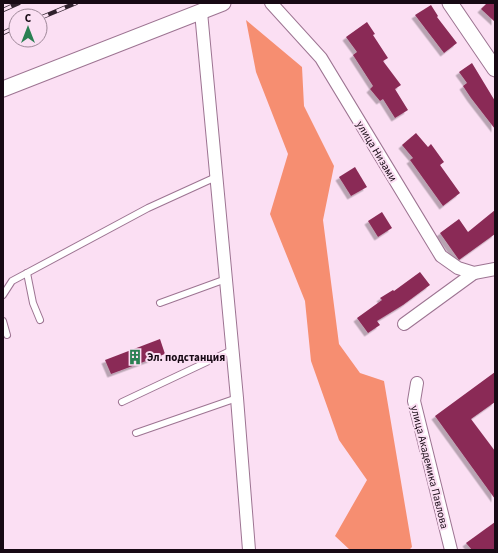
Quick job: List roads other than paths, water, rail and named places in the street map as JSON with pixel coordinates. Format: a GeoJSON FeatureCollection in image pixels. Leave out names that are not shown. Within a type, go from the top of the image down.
{"type":"FeatureCollection","features":[{"type":"Feature","properties":{"kind":"street"},"geometry":{"type":"LineString","coordinates":[[3,89],[223,3]]}},
{"type":"Feature","properties":{"kind":"street","name":"улица Низами"},"geometry":{"type":"LineString","coordinates":[[271,3],[321,58],[441,256],[458,268],[474,273]]}},
{"type":"Feature","properties":{"kind":"street"},"geometry":{"type":"LineString","coordinates":[[450,3],[495,69]]}},
{"type":"Feature","properties":{"kind":"street"},"geometry":{"type":"LineString","coordinates":[[201,12],[237,398],[249,550]]}},
{"type":"Feature","properties":{"kind":"street"},"geometry":{"type":"LineString","coordinates":[[404,324],[474,273],[495,269]]}},
{"type":"Feature","properties":{"kind":"street","name":"улица Академика Павлова"},"geometry":{"type":"LineString","coordinates":[[417,383],[414,401],[451,550]]}},
{"type":"Feature","properties":{"kind":"lane"},"geometry":{"type":"LineString","coordinates":[[3,294],[12,281],[148,208],[216,177]]}},
{"type":"Feature","properties":{"kind":"lane"},"geometry":{"type":"LineString","coordinates":[[27,274],[33,303],[40,320]]}},
{"type":"Feature","properties":{"kind":"lane"},"geometry":{"type":"LineString","coordinates":[[160,303],[226,279]]}},
{"type":"Feature","properties":{"kind":"lane"},"geometry":{"type":"LineString","coordinates":[[3,321],[7,335]]}},
{"type":"Feature","properties":{"kind":"lane"},"geometry":{"type":"LineString","coordinates":[[122,402],[232,350]]}},
{"type":"Feature","properties":{"kind":"lane"},"geometry":{"type":"LineString","coordinates":[[136,433],[237,398]]}},
{"type":"Feature","properties":{"kind":"railway"},"geometry":{"type":"LineString","coordinates":[[3,10],[19,3]]}},
{"type":"Feature","properties":{"kind":"railway"},"geometry":{"type":"LineString","coordinates":[[48,15],[76,3]]}},
{"type":"Feature","properties":{"kind":"railway"},"geometry":{"type":"LineString","coordinates":[[3,33],[8,31]]}},
{"type":"Feature","properties":{"kind":"place","name":"Эл. подстанция"},"geometry":{"type":"Point","coordinates":[135,357]}}]}
